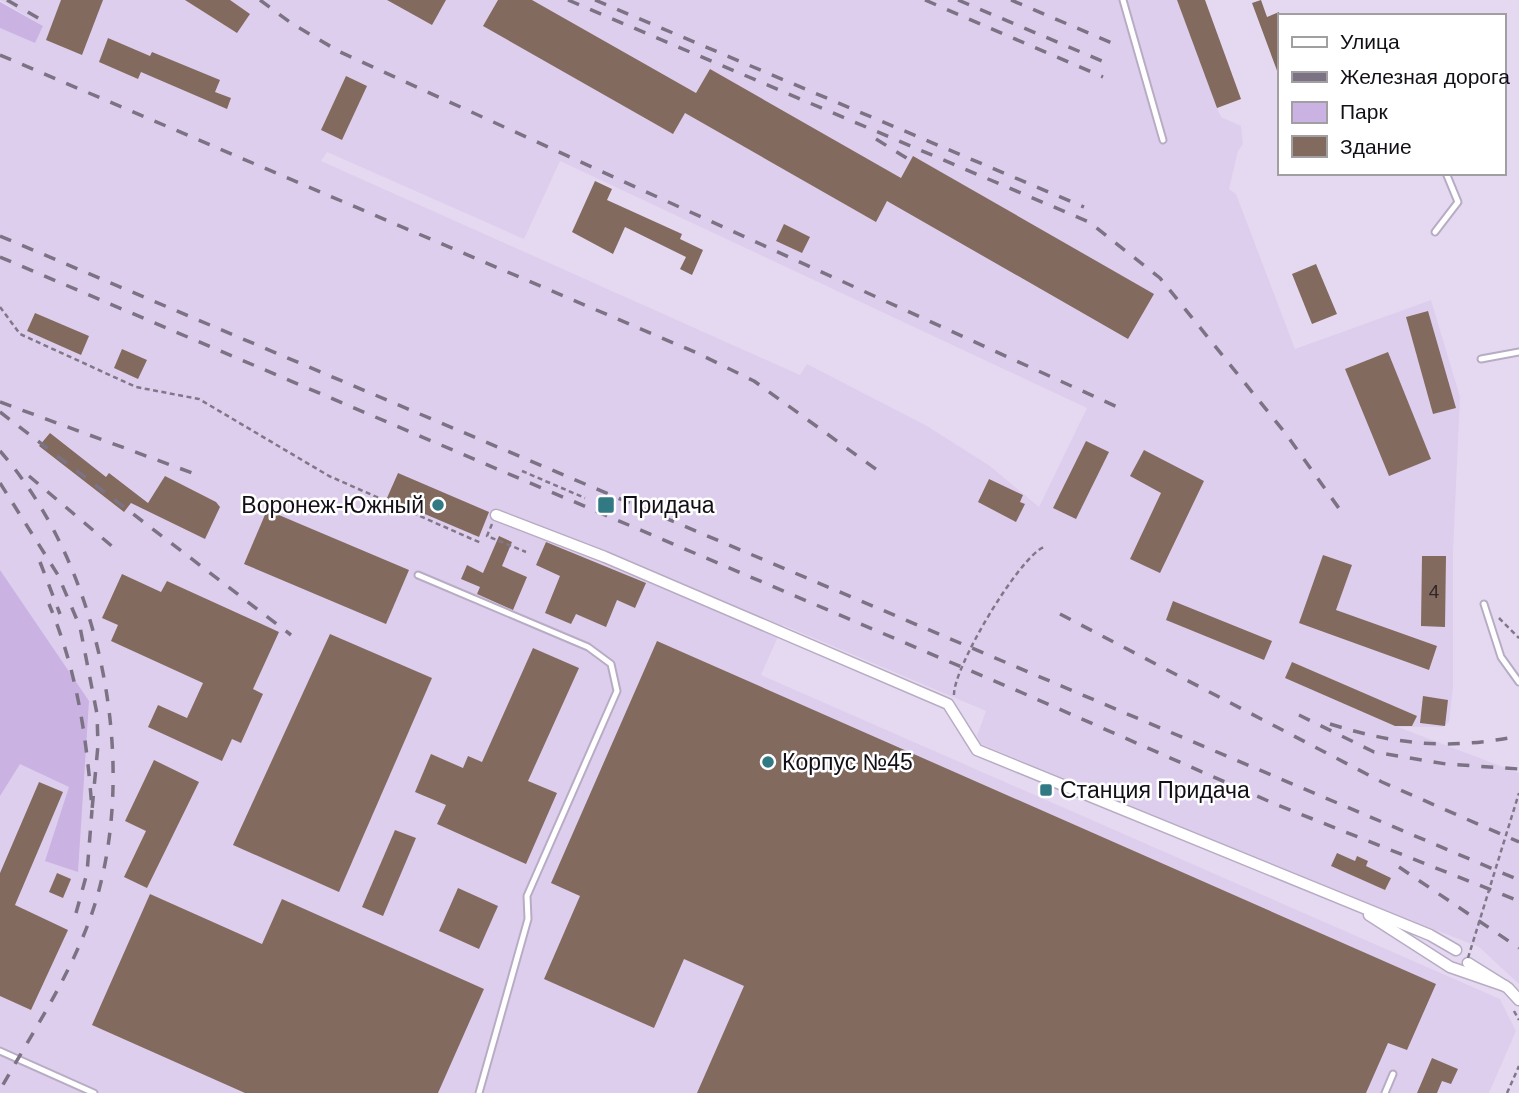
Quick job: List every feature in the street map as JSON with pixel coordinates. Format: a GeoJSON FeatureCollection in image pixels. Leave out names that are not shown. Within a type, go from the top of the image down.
{"type":"FeatureCollection","features":[{"type":"Feature","properties":{"kind":"street"},"geometry":{"type":"LineString","coordinates":[[496,515],[606,557],[948,704],[977,750],[1430,935],[1456,950]]}},
{"type":"Feature","properties":{"kind":"street"},"geometry":{"type":"LineString","coordinates":[[1353,905],[1450,967],[1505,986]]}},
{"type":"Feature","properties":{"kind":"street"},"geometry":{"type":"LineString","coordinates":[[1468,961],[1505,986],[1519,1000]]}},
{"type":"Feature","properties":{"kind":"lane"},"geometry":{"type":"LineString","coordinates":[[1123,0],[1163,140]]}},
{"type":"Feature","properties":{"kind":"lane"},"geometry":{"type":"LineString","coordinates":[[1435,232],[1458,202],[1448,175]]}},
{"type":"Feature","properties":{"kind":"lane"},"geometry":{"type":"LineString","coordinates":[[1481,359],[1519,352]]}},
{"type":"Feature","properties":{"kind":"lane"},"geometry":{"type":"LineString","coordinates":[[418,575],[588,648],[611,664],[617,691],[527,896],[528,919],[479,1093]]}},
{"type":"Feature","properties":{"kind":"lane"},"geometry":{"type":"LineString","coordinates":[[1484,604],[1501,657],[1519,682]]}},
{"type":"Feature","properties":{"kind":"lane"},"geometry":{"type":"LineString","coordinates":[[0,1051],[94,1093]]}},
{"type":"Feature","properties":{"kind":"lane"},"geometry":{"type":"LineString","coordinates":[[1385,1093],[1393,1074]]}},
{"type":"Feature","properties":{"kind":"path"},"geometry":{"type":"LineString","coordinates":[[0,307],[20,334],[136,387],[199,399],[329,476],[481,544]]}},
{"type":"Feature","properties":{"kind":"path"},"geometry":{"type":"LineString","coordinates":[[522,471],[585,498]]}},
{"type":"Feature","properties":{"kind":"path"},"geometry":{"type":"LineString","coordinates":[[496,515],[487,536],[526,552]]}},
{"type":"Feature","properties":{"kind":"path"},"geometry":{"type":"LineString","coordinates":[[953,690],[995,601],[1033,551],[1044,547]]}},
{"type":"Feature","properties":{"kind":"path"},"geometry":{"type":"LineString","coordinates":[[1484,604],[1519,638]]}},
{"type":"Feature","properties":{"kind":"path"},"geometry":{"type":"LineString","coordinates":[[1468,961],[1519,793]]}},
{"type":"Feature","properties":{"kind":"path"},"geometry":{"type":"LineString","coordinates":[[1507,1093],[1519,1066]]}},
{"type":"Feature","properties":{"kind":"shaded area"},"geometry":{"type":"Polygon","coordinates":[[[0,0],[1205,0],[1241,99],[1217,108],[1221,117],[1241,126],[1243,144],[1238,151],[1229,189],[1236,194],[1295,349],[1431,300],[1460,397],[1453,551],[1453,688],[1449,722],[1443,727],[1398,727],[1519,773],[1519,984],[1479,947],[1290,873],[981,744],[977,736],[986,711],[783,625],[761,675],[1500,999],[1516,1031],[1489,1093],[0,1093],[0,28],[35,43],[43,26],[0,0]],[[327,152],[321,161],[800,375],[807,364],[927,426],[990,466],[1039,507],[1087,408],[560,161],[524,239],[327,152]]]}},
{"type":"Feature","properties":{"kind":"green space"},"geometry":{"type":"Polygon","coordinates":[[[0,2],[43,26],[35,43],[0,28],[0,2]]]}},
{"type":"Feature","properties":{"kind":"green space"},"geometry":{"type":"Polygon","coordinates":[[[0,570],[89,701],[78,872],[45,861],[69,787],[20,764],[0,796],[0,570]]]}},
{"type":"Feature","properties":{"kind":"building"},"geometry":{"type":"Polygon","coordinates":[[[61,0],[103,0],[82,55],[46,40],[61,0]]]}},
{"type":"Feature","properties":{"kind":"building"},"geometry":{"type":"Polygon","coordinates":[[[185,0],[230,0],[250,14],[237,33],[185,0]]]}},
{"type":"Feature","properties":{"kind":"building"},"geometry":{"type":"Polygon","coordinates":[[[387,0],[446,0],[432,25],[387,0]]]}},
{"type":"Feature","properties":{"kind":"building"},"geometry":{"type":"Polygon","coordinates":[[[498,0],[532,0],[696,93],[710,69],[901,178],[913,156],[1154,294],[1128,339],[887,201],[876,222],[685,113],[673,134],[483,26],[498,0]]]}},
{"type":"Feature","properties":{"kind":"building"},"geometry":{"type":"Polygon","coordinates":[[[1177,0],[1205,0],[1241,99],[1217,108],[1177,0]]]}},
{"type":"Feature","properties":{"kind":"building"},"geometry":{"type":"Polygon","coordinates":[[[1261,0],[1267,17],[1279,12],[1278,73],[1252,3],[1261,0]]]}},
{"type":"Feature","properties":{"kind":"building"},"geometry":{"type":"Polygon","coordinates":[[[108,38],[150,56],[152,52],[220,80],[215,92],[231,98],[227,109],[141,72],[138,79],[99,62],[108,38]]]}},
{"type":"Feature","properties":{"kind":"building"},"geometry":{"type":"Polygon","coordinates":[[[346,76],[367,86],[342,140],[321,130],[346,76]]]}},
{"type":"Feature","properties":{"kind":"building"},"geometry":{"type":"Polygon","coordinates":[[[595,181],[612,189],[607,200],[682,234],[680,239],[703,250],[692,275],[680,269],[686,257],[625,227],[613,254],[572,232],[595,181]]]}},
{"type":"Feature","properties":{"kind":"building"},"geometry":{"type":"Polygon","coordinates":[[[784,224],[810,237],[802,253],[776,241],[784,224]]]}},
{"type":"Feature","properties":{"kind":"building"},"geometry":{"type":"Polygon","coordinates":[[[1316,264],[1337,314],[1312,324],[1292,274],[1316,264]]]}},
{"type":"Feature","properties":{"kind":"building"},"geometry":{"type":"Polygon","coordinates":[[[1428,311],[1456,408],[1433,414],[1406,317],[1428,311]]]}},
{"type":"Feature","properties":{"kind":"building"},"geometry":{"type":"Polygon","coordinates":[[[35,313],[89,336],[81,355],[27,331],[35,313]]]}},
{"type":"Feature","properties":{"kind":"building"},"geometry":{"type":"Polygon","coordinates":[[[122,349],[147,360],[138,379],[114,368],[122,349]]]}},
{"type":"Feature","properties":{"kind":"building"},"geometry":{"type":"Polygon","coordinates":[[[1388,352],[1431,459],[1389,476],[1345,369],[1388,352]]]}},
{"type":"Feature","properties":{"kind":"building"},"geometry":{"type":"Polygon","coordinates":[[[50,433],[106,477],[109,473],[148,503],[165,476],[216,502],[220,507],[205,539],[131,503],[124,512],[39,446],[50,433]]]}},
{"type":"Feature","properties":{"kind":"building"},"geometry":{"type":"Polygon","coordinates":[[[1086,441],[1109,452],[1076,519],[1053,508],[1086,441]]]}},
{"type":"Feature","properties":{"kind":"building"},"geometry":{"type":"Polygon","coordinates":[[[1144,450],[1204,481],[1160,573],[1130,559],[1161,493],[1130,476],[1144,450]]]}},
{"type":"Feature","properties":{"kind":"building","name":"Воронеж-Южный"},"geometry":{"type":"Polygon","coordinates":[[[398,473],[489,512],[479,537],[387,498],[398,473]]]}},
{"type":"Feature","properties":{"kind":"building"},"geometry":{"type":"Polygon","coordinates":[[[989,479],[1023,495],[1020,502],[1025,504],[1016,522],[978,502],[989,479]]]}},
{"type":"Feature","properties":{"kind":"building"},"geometry":{"type":"Polygon","coordinates":[[[267,510],[409,570],[386,624],[244,564],[267,510]]]}},
{"type":"Feature","properties":{"kind":"building"},"geometry":{"type":"Polygon","coordinates":[[[499,536],[512,542],[502,566],[527,577],[513,610],[477,594],[480,587],[461,579],[467,565],[483,573],[499,536]]]}},
{"type":"Feature","properties":{"kind":"building"},"geometry":{"type":"Polygon","coordinates":[[[546,542],[646,583],[635,608],[617,600],[606,627],[576,614],[571,624],[545,613],[560,576],[536,565],[546,542]]]}},
{"type":"Feature","properties":{"kind":"building"},"geometry":{"type":"Polygon","coordinates":[[[1323,555],[1352,565],[1336,610],[1437,646],[1429,670],[1299,623],[1323,555]]]}},
{"type":"Feature","properties":{"kind":"building"},"geometry":{"type":"Polygon","coordinates":[[[1422,556],[1446,556],[1445,627],[1421,626],[1422,556]]]}},
{"type":"Feature","properties":{"kind":"building"},"geometry":{"type":"Polygon","coordinates":[[[122,574],[161,592],[167,581],[279,632],[253,689],[263,694],[241,743],[232,739],[222,761],[148,727],[158,705],[187,718],[203,683],[111,641],[118,625],[102,618],[122,574]]]}},
{"type":"Feature","properties":{"kind":"building"},"geometry":{"type":"Polygon","coordinates":[[[1173,601],[1272,641],[1264,660],[1166,620],[1173,601]]]}},
{"type":"Feature","properties":{"kind":"building"},"geometry":{"type":"Polygon","coordinates":[[[330,634],[432,678],[339,892],[233,845],[330,634]]]}},
{"type":"Feature","properties":{"kind":"building","name":"Корпус №45"},"geometry":{"type":"Polygon","coordinates":[[[657,641],[1436,984],[1407,1050],[1388,1043],[1366,1093],[697,1093],[744,986],[684,959],[654,1028],[544,979],[580,896],[551,883],[657,641]]]}},
{"type":"Feature","properties":{"kind":"building"},"geometry":{"type":"Polygon","coordinates":[[[533,648],[579,668],[528,781],[557,793],[526,864],[437,824],[446,805],[415,792],[431,754],[463,768],[468,756],[482,762],[533,648]]]}},
{"type":"Feature","properties":{"kind":"building"},"geometry":{"type":"Polygon","coordinates":[[[1292,662],[1417,716],[1412,726],[1395,726],[1285,678],[1292,662]]]}},
{"type":"Feature","properties":{"kind":"building"},"geometry":{"type":"Polygon","coordinates":[[[1423,696],[1448,700],[1445,726],[1420,723],[1423,696]]]}},
{"type":"Feature","properties":{"kind":"building"},"geometry":{"type":"Polygon","coordinates":[[[154,760],[199,782],[147,888],[124,877],[146,831],[125,821],[154,760]]]}},
{"type":"Feature","properties":{"kind":"building"},"geometry":{"type":"Polygon","coordinates":[[[39,782],[63,792],[15,905],[68,930],[31,1010],[0,996],[0,873],[39,782]]]}},
{"type":"Feature","properties":{"kind":"building"},"geometry":{"type":"Polygon","coordinates":[[[395,830],[416,838],[383,916],[362,907],[395,830]]]}},
{"type":"Feature","properties":{"kind":"building"},"geometry":{"type":"Polygon","coordinates":[[[1337,853],[1355,861],[1357,856],[1368,861],[1366,866],[1391,878],[1385,890],[1331,866],[1337,853]]]}},
{"type":"Feature","properties":{"kind":"building"},"geometry":{"type":"Polygon","coordinates":[[[57,873],[71,879],[63,898],[49,892],[57,873]]]}},
{"type":"Feature","properties":{"kind":"building"},"geometry":{"type":"Polygon","coordinates":[[[458,888],[498,906],[479,949],[439,931],[458,888]]]}},
{"type":"Feature","properties":{"kind":"building"},"geometry":{"type":"Polygon","coordinates":[[[150,894],[262,944],[282,899],[484,989],[438,1093],[245,1093],[92,1025],[150,894]]]}},
{"type":"Feature","properties":{"kind":"building"},"geometry":{"type":"Polygon","coordinates":[[[1432,1058],[1458,1069],[1451,1084],[1442,1081],[1437,1093],[1417,1093],[1432,1058]]]}},
{"type":"Feature","properties":{"kind":"railway"},"geometry":{"type":"LineString","coordinates":[[7,0],[45,22]]}},
{"type":"Feature","properties":{"kind":"railway"},"geometry":{"type":"LineString","coordinates":[[260,0],[291,23],[340,52],[1126,411]]}},
{"type":"Feature","properties":{"kind":"railway"},"geometry":{"type":"LineString","coordinates":[[568,0],[1089,222],[1160,278],[1286,434],[1343,514]]}},
{"type":"Feature","properties":{"kind":"railway"},"geometry":{"type":"LineString","coordinates":[[595,0],[1084,207]]}},
{"type":"Feature","properties":{"kind":"railway"},"geometry":{"type":"LineString","coordinates":[[925,0],[1103,77]]}},
{"type":"Feature","properties":{"kind":"railway"},"geometry":{"type":"LineString","coordinates":[[958,0],[1109,64]]}},
{"type":"Feature","properties":{"kind":"railway"},"geometry":{"type":"LineString","coordinates":[[1011,0],[1119,46]]}},
{"type":"Feature","properties":{"kind":"railway"},"geometry":{"type":"LineString","coordinates":[[0,55],[697,353],[754,381],[877,470]]}},
{"type":"Feature","properties":{"kind":"railway"},"geometry":{"type":"LineString","coordinates":[[876,139],[908,159]]}},
{"type":"Feature","properties":{"kind":"railway"},"geometry":{"type":"LineString","coordinates":[[0,236],[1519,880]]}},
{"type":"Feature","properties":{"kind":"railway"},"geometry":{"type":"LineString","coordinates":[[0,257],[1025,694],[1275,804],[1519,901]]}},
{"type":"Feature","properties":{"kind":"railway"},"geometry":{"type":"LineString","coordinates":[[0,402],[195,474]]}},
{"type":"Feature","properties":{"kind":"railway"},"geometry":{"type":"LineString","coordinates":[[0,412],[291,635]]}},
{"type":"Feature","properties":{"kind":"railway"},"geometry":{"type":"LineString","coordinates":[[0,451],[35,498],[64,552],[87,611],[103,672],[112,735],[113,798],[106,859],[91,916],[61,983],[0,1090]]}},
{"type":"Feature","properties":{"kind":"railway"},"geometry":{"type":"LineString","coordinates":[[29,476],[120,553]]}},
{"type":"Feature","properties":{"kind":"railway"},"geometry":{"type":"LineString","coordinates":[[0,483],[58,575],[80,627],[97,714],[98,745],[92,810],[87,757],[74,680],[49,604]]}},
{"type":"Feature","properties":{"kind":"railway"},"geometry":{"type":"LineString","coordinates":[[40,562],[60,614]]}},
{"type":"Feature","properties":{"kind":"railway"},"geometry":{"type":"LineString","coordinates":[[1060,614],[1382,782],[1519,842]]}},
{"type":"Feature","properties":{"kind":"railway"},"geometry":{"type":"LineString","coordinates":[[1299,715],[1374,752],[1446,764],[1519,769]]}},
{"type":"Feature","properties":{"kind":"railway"},"geometry":{"type":"LineString","coordinates":[[1330,724],[1378,737],[1424,743],[1470,743],[1519,736]]}},
{"type":"Feature","properties":{"kind":"railway"},"geometry":{"type":"LineString","coordinates":[[76,913],[87,873],[92,810]]}},
{"type":"Feature","properties":{"kind":"railway"},"geometry":{"type":"LineString","coordinates":[[1399,867],[1519,948]]}},
{"type":"Feature","properties":{"kind":"place","name":"Воронеж-Южный"},"geometry":{"type":"Point","coordinates":[438,505]}},
{"type":"Feature","properties":{"kind":"place","name":"Придача"},"geometry":{"type":"Point","coordinates":[606,505]}},
{"type":"Feature","properties":{"kind":"place","name":"Корпус №45"},"geometry":{"type":"Point","coordinates":[768,762]}},
{"type":"Feature","properties":{"kind":"place","name":"Станция Придача"},"geometry":{"type":"Point","coordinates":[1046,790]}}]}
